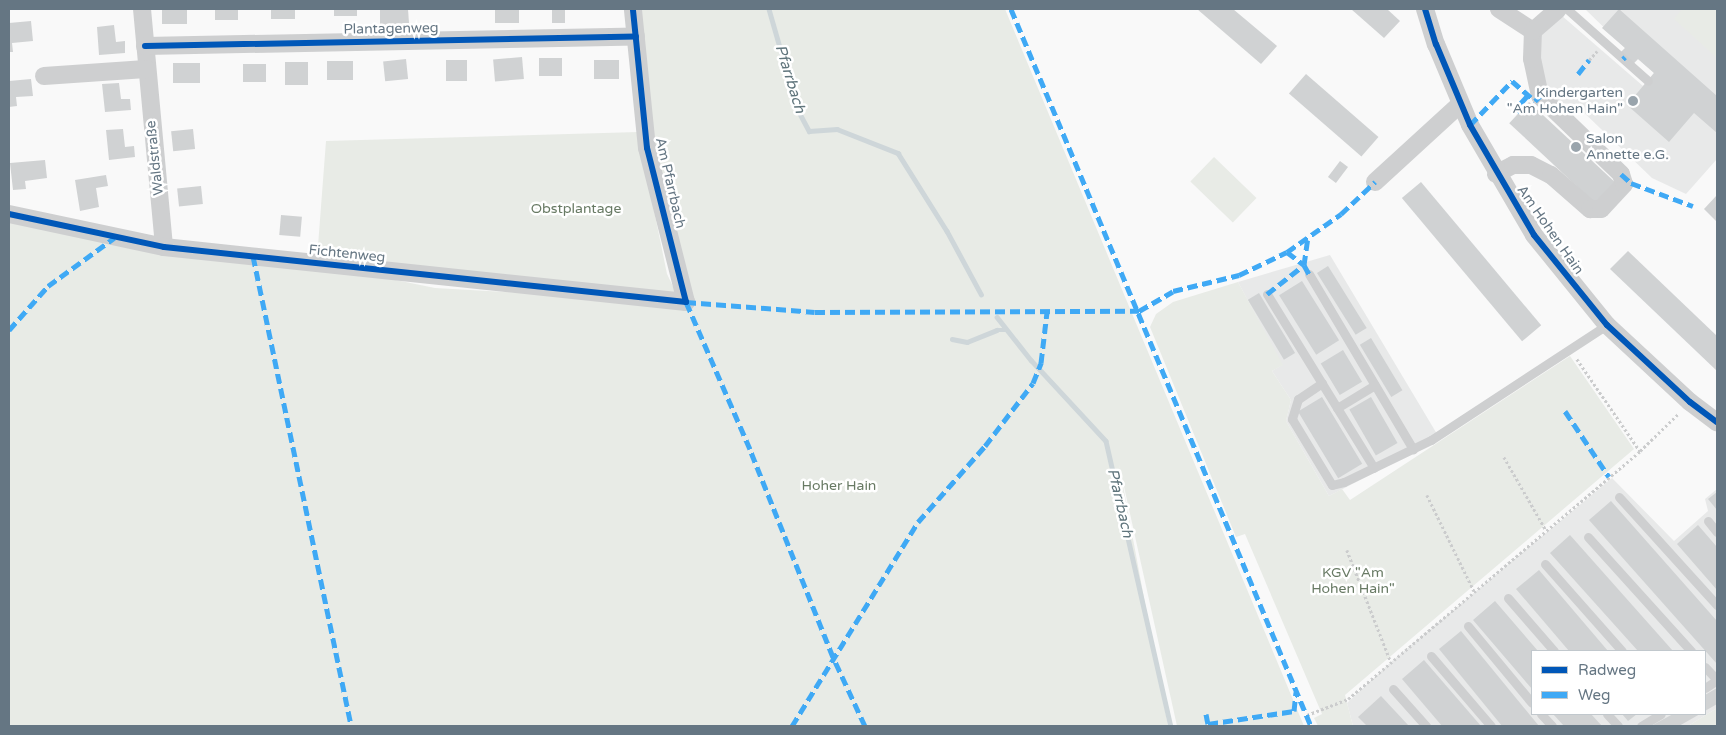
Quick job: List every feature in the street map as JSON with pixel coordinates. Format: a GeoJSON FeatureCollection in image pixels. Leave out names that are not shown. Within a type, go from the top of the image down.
{"type":"FeatureCollection","features":[{"type":"Feature","properties":{"kind":"street","name":"Waldstraße"},"geometry":{"type":"LineString","coordinates":[[142,9],[146,69],[164,247]]}},
{"type":"Feature","properties":{"kind":"street","name":"Am Pfarrbach"},"geometry":{"type":"LineString","coordinates":[[633,9],[646,148],[686,302]]}},
{"type":"Feature","properties":{"kind":"street","name":"Am Hohen Hain"},"geometry":{"type":"LineString","coordinates":[[1425,9],[1460,104],[1496,174],[1534,234],[1608,325],[1690,402],[1717,422]]}},
{"type":"Feature","properties":{"kind":"street"},"geometry":{"type":"LineString","coordinates":[[1499,9],[1533,31],[1558,9]]}},
{"type":"Feature","properties":{"kind":"street","name":"Am Hohen Hain"},"geometry":{"type":"LineString","coordinates":[[1496,174],[1513,165],[1531,165],[1551,175],[1590,209],[1601,209],[1624,184],[1621,174],[1540,96],[1532,59],[1533,31]]}},
{"type":"Feature","properties":{"kind":"street","name":"Plantagenweg"},"geometry":{"type":"LineString","coordinates":[[145,46],[636,37]]}},
{"type":"Feature","properties":{"kind":"street"},"geometry":{"type":"LineString","coordinates":[[44,76],[146,69]]}},
{"type":"Feature","properties":{"kind":"street"},"geometry":{"type":"LineString","coordinates":[[1375,182],[1460,104]]}},
{"type":"Feature","properties":{"kind":"street","name":"Fichtenweg"},"geometry":{"type":"LineString","coordinates":[[9,214],[164,247],[686,302]]}},
{"type":"Feature","properties":{"kind":"lane"},"geometry":{"type":"LineString","coordinates":[[1567,9],[1648,81]]}},
{"type":"Feature","properties":{"kind":"lane"},"geometry":{"type":"LineString","coordinates":[[1309,274],[1413,449]]}},
{"type":"Feature","properties":{"kind":"lane"},"geometry":{"type":"LineString","coordinates":[[1267,294],[1374,468]]}},
{"type":"Feature","properties":{"kind":"lane"},"geometry":{"type":"LineString","coordinates":[[1322,383],[1298,399],[1292,420],[1332,484],[1374,468],[1413,449],[1571,351],[1608,325]]}},
{"type":"Feature","properties":{"kind":"lane"},"geometry":{"type":"LineString","coordinates":[[1337,408],[1375,385]]}},
{"type":"Feature","properties":{"kind":"lane"},"geometry":{"type":"LineString","coordinates":[[1619,496],[1717,606]]}},
{"type":"Feature","properties":{"kind":"lane"},"geometry":{"type":"LineString","coordinates":[[1708,521],[1717,532]]}},
{"type":"Feature","properties":{"kind":"lane"},"geometry":{"type":"LineString","coordinates":[[1588,537],[1690,650]]}},
{"type":"Feature","properties":{"kind":"lane"},"geometry":{"type":"LineString","coordinates":[[1545,564],[1621,650]]}},
{"type":"Feature","properties":{"kind":"lane"},"geometry":{"type":"LineString","coordinates":[[1508,598],[1553,650]]}},
{"type":"Feature","properties":{"kind":"lane"},"geometry":{"type":"LineString","coordinates":[[1468,626],[1531,702]]}},
{"type":"Feature","properties":{"kind":"lane"},"geometry":{"type":"LineString","coordinates":[[1431,656],[1491,726]]}},
{"type":"Feature","properties":{"kind":"lane"},"geometry":{"type":"LineString","coordinates":[[1706,668],[1717,680],[1706,687]]}},
{"type":"Feature","properties":{"kind":"lane"},"geometry":{"type":"LineString","coordinates":[[1394,689],[1426,726]]}},
{"type":"Feature","properties":{"kind":"lane"},"geometry":{"type":"LineString","coordinates":[[1542,715],[1552,726]]}},
{"type":"Feature","properties":{"kind":"lane"},"geometry":{"type":"LineString","coordinates":[[1608,715],[1618,726]]}},
{"type":"Feature","properties":{"kind":"lane"},"geometry":{"type":"LineString","coordinates":[[1641,726],[1659,715]]}},
{"type":"Feature","properties":{"kind":"path"},"geometry":{"type":"LineString","coordinates":[[1571,351],[1640,450]]}},
{"type":"Feature","properties":{"kind":"path"},"geometry":{"type":"LineString","coordinates":[[1307,715],[1348,699],[1640,450],[1690,402]]}},
{"type":"Feature","properties":{"kind":"path"},"geometry":{"type":"LineString","coordinates":[[1504,457],[1546,530]]}},
{"type":"Feature","properties":{"kind":"path"},"geometry":{"type":"LineString","coordinates":[[1427,495],[1474,591]]}},
{"type":"Feature","properties":{"kind":"path"},"geometry":{"type":"LineString","coordinates":[[1347,550],[1391,662]]}},
{"type":"Feature","properties":{"kind":"shaded area","name":"Kindergarten \"Am Hohen Hain\""},"geometry":{"type":"Polygon","coordinates":[[[1585,9],[1717,9],[1717,159],[1686,194],[1652,178],[1575,104],[1556,103],[1543,94],[1539,37],[1561,15],[1643,86],[1654,73],[1638,59],[1633,64],[1620,53],[1625,48],[1585,9]]]}},
{"type":"Feature","properties":{"kind":"shaded area"},"geometry":{"type":"Polygon","coordinates":[[[1330,255],[1440,439],[1329,496],[1286,421],[1291,400],[1272,371],[1282,365],[1238,282],[1330,255]]]}},
{"type":"Feature","properties":{"kind":"shaded area"},"geometry":{"type":"Polygon","coordinates":[[[1612,478],[1674,541],[1708,511],[1705,499],[1717,489],[1717,708],[1706,715],[1706,650],[1531,650],[1531,715],[1706,715],[1688,726],[1353,726],[1347,703],[1391,662],[1612,478]]]}},
{"type":"Feature","properties":{"kind":"green space","name":"Hoher Hain"},"geometry":{"type":"Polygon","coordinates":[[[633,9],[1005,9],[1304,726],[1177,726],[1119,464],[1168,726],[9,726],[9,214],[312,263],[435,288],[685,302],[675,280],[633,9]]]}},
{"type":"Feature","properties":{"kind":"green space"},"geometry":{"type":"Polygon","coordinates":[[[1682,9],[1717,9],[1717,58],[1674,19],[1682,9]]]}},
{"type":"Feature","properties":{"kind":"green space","name":"Obstplantage"},"geometry":{"type":"Polygon","coordinates":[[[638,132],[667,274],[678,297],[317,259],[326,141],[638,132]]]}},
{"type":"Feature","properties":{"kind":"green space"},"geometry":{"type":"Polygon","coordinates":[[[1214,157],[1256,198],[1233,222],[1190,181],[1214,157]]]}},
{"type":"Feature","properties":{"kind":"green space","name":"KGV \"Am Hohen Hain\""},"geometry":{"type":"Polygon","coordinates":[[[1238,282],[1283,365],[1272,371],[1291,400],[1286,421],[1329,496],[1342,489],[1350,500],[1570,356],[1634,449],[1345,695],[1353,726],[1318,726],[1314,718],[1322,714],[1245,534],[1236,537],[1150,327],[1156,314],[1173,302],[1238,282]]]}},
{"type":"Feature","properties":{"kind":"green space"},"geometry":{"type":"Polygon","coordinates":[[[1717,708],[1717,726],[1688,726],[1706,715],[1717,708]]]}},
{"type":"Feature","properties":{"kind":"building"},"geometry":{"type":"Polygon","coordinates":[[[162,9],[187,9],[187,24],[162,24],[162,9]]]}},
{"type":"Feature","properties":{"kind":"building"},"geometry":{"type":"Polygon","coordinates":[[[215,9],[238,9],[238,20],[215,20],[215,9]]]}},
{"type":"Feature","properties":{"kind":"building"},"geometry":{"type":"Polygon","coordinates":[[[271,9],[295,9],[295,19],[271,19],[271,9]]]}},
{"type":"Feature","properties":{"kind":"building"},"geometry":{"type":"Polygon","coordinates":[[[334,9],[357,9],[357,16],[334,16],[334,9]]]}},
{"type":"Feature","properties":{"kind":"building"},"geometry":{"type":"Polygon","coordinates":[[[380,9],[408,9],[409,23],[380,25],[380,9]]]}},
{"type":"Feature","properties":{"kind":"building"},"geometry":{"type":"Polygon","coordinates":[[[495,9],[519,9],[519,23],[495,23],[495,9]]]}},
{"type":"Feature","properties":{"kind":"building"},"geometry":{"type":"Polygon","coordinates":[[[552,9],[565,9],[565,23],[552,23],[552,9]]]}},
{"type":"Feature","properties":{"kind":"building"},"geometry":{"type":"Polygon","coordinates":[[[1197,9],[1233,9],[1277,46],[1261,64],[1197,9]]]}},
{"type":"Feature","properties":{"kind":"building"},"geometry":{"type":"Polygon","coordinates":[[[1351,9],[1387,9],[1400,21],[1384,38],[1351,9]]]}},
{"type":"Feature","properties":{"kind":"building"},"geometry":{"type":"Polygon","coordinates":[[[1619,9],[1717,96],[1717,133],[1694,113],[1669,142],[1627,105],[1654,73],[1638,59],[1633,64],[1620,53],[1625,48],[1602,28],[1619,9]]]}},
{"type":"Feature","properties":{"kind":"building"},"geometry":{"type":"Polygon","coordinates":[[[31,21],[33,41],[12,43],[13,52],[9,52],[9,23],[31,21]]]}},
{"type":"Feature","properties":{"kind":"building"},"geometry":{"type":"Polygon","coordinates":[[[114,25],[116,42],[125,41],[125,53],[99,55],[97,27],[114,25]]]}},
{"type":"Feature","properties":{"kind":"building"},"geometry":{"type":"Polygon","coordinates":[[[522,57],[524,79],[495,81],[493,60],[522,57]]]}},
{"type":"Feature","properties":{"kind":"building"},"geometry":{"type":"Polygon","coordinates":[[[539,58],[562,58],[562,76],[539,76],[539,58]]]}},
{"type":"Feature","properties":{"kind":"building"},"geometry":{"type":"Polygon","coordinates":[[[406,59],[408,79],[385,81],[383,61],[406,59]]]}},
{"type":"Feature","properties":{"kind":"building"},"geometry":{"type":"Polygon","coordinates":[[[446,60],[467,60],[467,81],[446,81],[446,60]]]}},
{"type":"Feature","properties":{"kind":"building"},"geometry":{"type":"Polygon","coordinates":[[[594,60],[619,60],[619,79],[594,79],[594,60]]]}},
{"type":"Feature","properties":{"kind":"building"},"geometry":{"type":"Polygon","coordinates":[[[327,61],[353,61],[353,80],[327,80],[327,61]]]}},
{"type":"Feature","properties":{"kind":"building"},"geometry":{"type":"Polygon","coordinates":[[[285,62],[308,62],[308,85],[285,85],[285,62]]]}},
{"type":"Feature","properties":{"kind":"building"},"geometry":{"type":"Polygon","coordinates":[[[173,63],[200,63],[200,83],[173,83],[173,63]]]}},
{"type":"Feature","properties":{"kind":"building"},"geometry":{"type":"Polygon","coordinates":[[[243,64],[266,64],[266,82],[243,82],[243,64]]]}},
{"type":"Feature","properties":{"kind":"building"},"geometry":{"type":"Polygon","coordinates":[[[1306,74],[1378,137],[1361,157],[1289,94],[1306,74]]]}},
{"type":"Feature","properties":{"kind":"building"},"geometry":{"type":"Polygon","coordinates":[[[31,79],[33,96],[16,97],[17,106],[9,107],[9,81],[31,79]]]}},
{"type":"Feature","properties":{"kind":"building"},"geometry":{"type":"Polygon","coordinates":[[[119,83],[121,99],[130,99],[131,110],[105,112],[102,84],[119,83]]]}},
{"type":"Feature","properties":{"kind":"building"},"geometry":{"type":"Polygon","coordinates":[[[1529,102],[1615,182],[1596,204],[1509,123],[1529,102]]]}},
{"type":"Feature","properties":{"kind":"building"},"geometry":{"type":"Polygon","coordinates":[[[123,129],[125,147],[134,146],[135,157],[109,160],[106,130],[123,129]]]}},
{"type":"Feature","properties":{"kind":"building"},"geometry":{"type":"Polygon","coordinates":[[[193,129],[195,149],[173,151],[171,131],[193,129]]]}},
{"type":"Feature","properties":{"kind":"building"},"geometry":{"type":"Polygon","coordinates":[[[45,160],[47,178],[25,181],[26,189],[13,190],[10,163],[45,160]]]}},
{"type":"Feature","properties":{"kind":"building"},"geometry":{"type":"Polygon","coordinates":[[[1340,161],[1348,167],[1336,183],[1328,177],[1340,161]]]}},
{"type":"Feature","properties":{"kind":"building"},"geometry":{"type":"Polygon","coordinates":[[[106,175],[108,186],[96,188],[99,207],[80,211],[75,180],[106,175]]]}},
{"type":"Feature","properties":{"kind":"building"},"geometry":{"type":"Polygon","coordinates":[[[1421,182],[1541,325],[1522,341],[1402,198],[1421,182]]]}},
{"type":"Feature","properties":{"kind":"building"},"geometry":{"type":"Polygon","coordinates":[[[201,186],[203,204],[179,206],[177,189],[201,186]]]}},
{"type":"Feature","properties":{"kind":"building"},"geometry":{"type":"Polygon","coordinates":[[[1717,195],[1717,222],[1704,209],[1717,195]]]}},
{"type":"Feature","properties":{"kind":"building"},"geometry":{"type":"Polygon","coordinates":[[[281,215],[302,217],[300,237],[279,235],[281,215]]]}},
{"type":"Feature","properties":{"kind":"building"},"geometry":{"type":"Polygon","coordinates":[[[1628,251],[1717,336],[1717,371],[1610,269],[1628,251]]]}},
{"type":"Feature","properties":{"kind":"building"},"geometry":{"type":"Polygon","coordinates":[[[1328,266],[1367,328],[1356,335],[1317,273],[1328,266]]]}},
{"type":"Feature","properties":{"kind":"building"},"geometry":{"type":"Polygon","coordinates":[[[1302,281],[1339,340],[1316,355],[1279,295],[1302,281]]]}},
{"type":"Feature","properties":{"kind":"building"},"geometry":{"type":"Polygon","coordinates":[[[1259,293],[1295,353],[1284,360],[1248,300],[1259,293]]]}},
{"type":"Feature","properties":{"kind":"building"},"geometry":{"type":"Polygon","coordinates":[[[1371,338],[1402,390],[1391,397],[1360,345],[1371,338]]]}},
{"type":"Feature","properties":{"kind":"building"},"geometry":{"type":"Polygon","coordinates":[[[1343,350],[1362,382],[1340,395],[1321,363],[1343,350]]]}},
{"type":"Feature","properties":{"kind":"building"},"geometry":{"type":"Polygon","coordinates":[[[1322,397],[1362,464],[1338,478],[1298,411],[1322,397]]]}},
{"type":"Feature","properties":{"kind":"building"},"geometry":{"type":"Polygon","coordinates":[[[1371,397],[1398,443],[1376,455],[1349,410],[1371,397]]]}},
{"type":"Feature","properties":{"kind":"building"},"geometry":{"type":"Polygon","coordinates":[[[1717,492],[1717,510],[1708,499],[1717,492]]]}},
{"type":"Feature","properties":{"kind":"building"},"geometry":{"type":"Polygon","coordinates":[[[1611,501],[1717,621],[1717,664],[1706,650],[1589,520],[1611,501]]]}},
{"type":"Feature","properties":{"kind":"building"},"geometry":{"type":"Polygon","coordinates":[[[1698,525],[1717,547],[1717,590],[1677,544],[1698,525]]]}},
{"type":"Feature","properties":{"kind":"building"},"geometry":{"type":"Polygon","coordinates":[[[1570,535],[1672,650],[1637,650],[1550,553],[1570,535]]]}},
{"type":"Feature","properties":{"kind":"building"},"geometry":{"type":"Polygon","coordinates":[[[1539,570],[1607,650],[1568,650],[1516,589],[1539,570]]]}},
{"type":"Feature","properties":{"kind":"building"},"geometry":{"type":"Polygon","coordinates":[[[1495,601],[1537,650],[1531,650],[1531,688],[1473,620],[1495,601]]]}},
{"type":"Feature","properties":{"kind":"building"},"geometry":{"type":"Polygon","coordinates":[[[1461,631],[1539,726],[1502,726],[1439,649],[1461,631]]]}},
{"type":"Feature","properties":{"kind":"building"},"geometry":{"type":"Polygon","coordinates":[[[1424,660],[1481,726],[1442,726],[1402,679],[1424,660]]]}},
{"type":"Feature","properties":{"kind":"building"},"geometry":{"type":"Polygon","coordinates":[[[1717,688],[1717,704],[1706,710],[1706,694],[1717,688]]]}},
{"type":"Feature","properties":{"kind":"building"},"geometry":{"type":"Polygon","coordinates":[[[1381,696],[1409,726],[1367,726],[1358,717],[1381,696]]]}},
{"type":"Feature","properties":{"kind":"building"},"geometry":{"type":"Polygon","coordinates":[[[1554,715],[1592,715],[1602,726],[1564,726],[1554,715]]]}},
{"type":"Feature","properties":{"kind":"building"},"geometry":{"type":"Polygon","coordinates":[[[1623,715],[1636,715],[1628,721],[1623,715]]]}},
{"type":"Feature","properties":{"kind":"building"},"geometry":{"type":"Polygon","coordinates":[[[1671,715],[1698,715],[1679,726],[1651,726],[1671,715]]]}},
{"type":"Feature","properties":{"kind":"waterway","name":"Pfarrbach"},"geometry":{"type":"LineString","coordinates":[[769,9],[798,110],[809,131],[837,129],[898,153],[947,231],[981,294]]}},
{"type":"Feature","properties":{"kind":"waterway","name":"Pfarrbach"},"geometry":{"type":"LineString","coordinates":[[997,317],[1031,360],[1106,441],[1171,726]]}},
{"type":"Feature","properties":{"kind":"waterway"},"geometry":{"type":"LineString","coordinates":[[952,339],[967,342],[997,330],[1006,330]]}},
{"type":"Feature","properties":{"kind":"marked path"},"geometry":{"type":"LineString","coordinates":[[1011,9],[1311,726]]}},
{"type":"Feature","properties":{"kind":"marked path"},"geometry":{"type":"LineString","coordinates":[[1578,74],[1589,60]]}},
{"type":"Feature","properties":{"kind":"marked path"},"geometry":{"type":"LineString","coordinates":[[1470,125],[1512,81],[1535,101],[1540,96]]}},
{"type":"Feature","properties":{"kind":"marked path"},"geometry":{"type":"LineString","coordinates":[[1518,113],[1520,104],[1528,95]]}},
{"type":"Feature","properties":{"kind":"marked path"},"geometry":{"type":"LineString","coordinates":[[1621,174],[1631,183],[1693,206]]}},
{"type":"Feature","properties":{"kind":"marked path"},"geometry":{"type":"LineString","coordinates":[[865,726],[833,657],[750,449],[686,302],[815,312],[1139,311],[1173,291],[1239,275],[1287,252],[1341,214],[1375,182]]}},
{"type":"Feature","properties":{"kind":"marked path"},"geometry":{"type":"LineString","coordinates":[[1267,294],[1304,265],[1308,237]]}},
{"type":"Feature","properties":{"kind":"marked path"},"geometry":{"type":"LineString","coordinates":[[9,330],[48,286],[114,238]]}},
{"type":"Feature","properties":{"kind":"marked path"},"geometry":{"type":"LineString","coordinates":[[1287,252],[1304,265],[1309,274]]}},
{"type":"Feature","properties":{"kind":"marked path"},"geometry":{"type":"LineString","coordinates":[[253,256],[351,726]]}},
{"type":"Feature","properties":{"kind":"marked path"},"geometry":{"type":"LineString","coordinates":[[792,726],[918,522],[985,446],[1033,383],[1041,363],[1047,312]]}},
{"type":"Feature","properties":{"kind":"marked path"},"geometry":{"type":"LineString","coordinates":[[1565,411],[1609,477]]}},
{"type":"Feature","properties":{"kind":"marked path"},"geometry":{"type":"LineString","coordinates":[[1206,714],[1208,724],[1294,711],[1296,692]]}},
{"type":"Feature","properties":{"kind":"cycle path"},"geometry":{"type":"LineString","coordinates":[[9,214],[164,247],[686,302],[647,148],[633,9]]}},
{"type":"Feature","properties":{"kind":"cycle path"},"geometry":{"type":"LineString","coordinates":[[1425,9],[1436,44],[1470,125],[1534,235],[1607,325],[1690,402],[1717,422]]}},
{"type":"Feature","properties":{"kind":"cycle path"},"geometry":{"type":"LineString","coordinates":[[145,46],[636,37]]}},
{"type":"Feature","properties":{"kind":"place","name":"Kindergarten \"Am Hohen Hain\""},"geometry":{"type":"Point","coordinates":[1633,101]}},
{"type":"Feature","properties":{"kind":"place","name":"Salon Annette e.G."},"geometry":{"type":"Point","coordinates":[1576,147]}}]}
